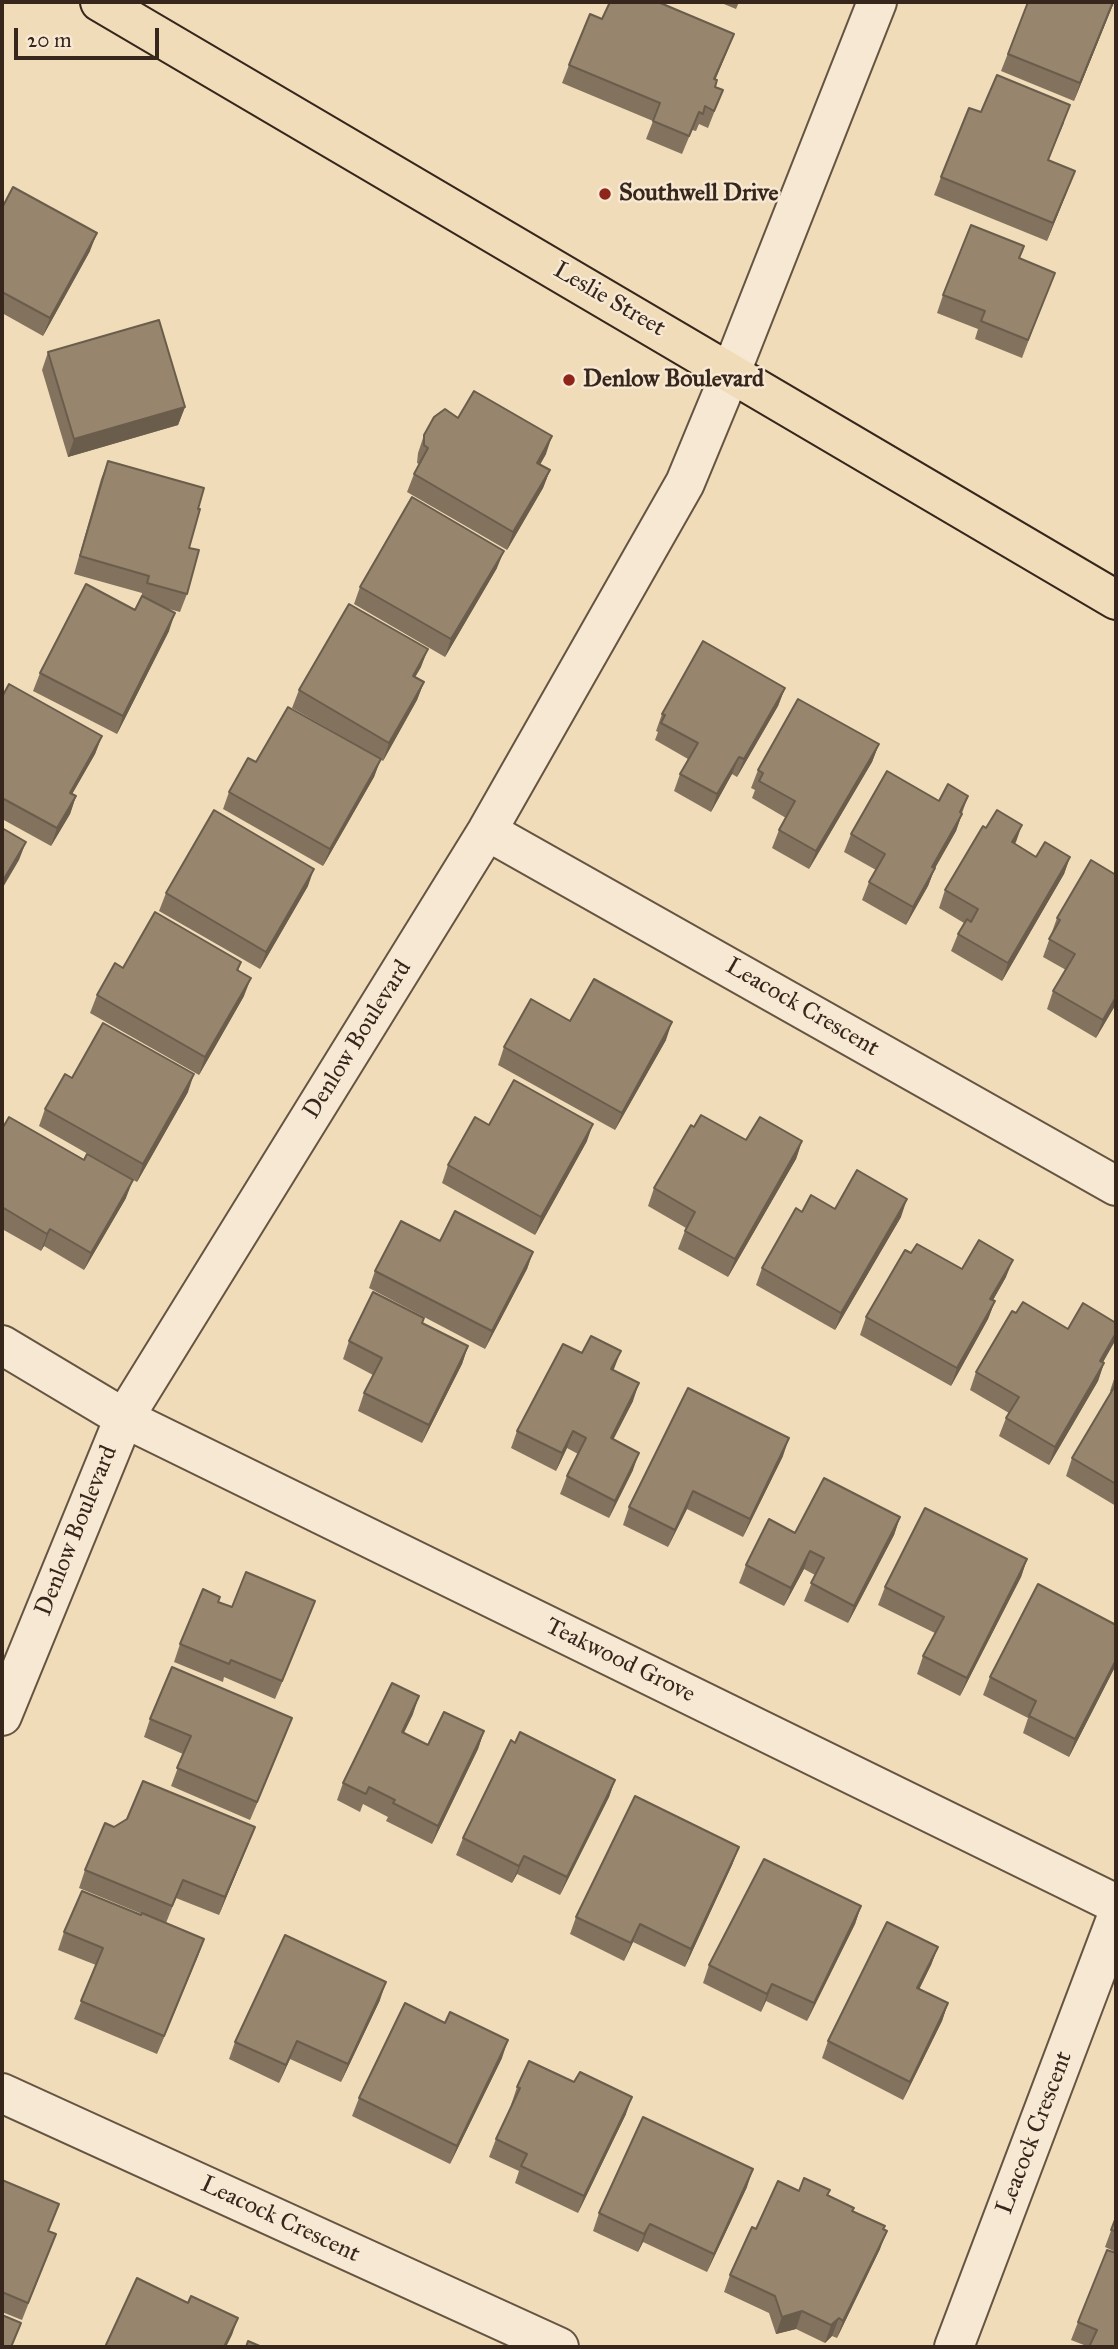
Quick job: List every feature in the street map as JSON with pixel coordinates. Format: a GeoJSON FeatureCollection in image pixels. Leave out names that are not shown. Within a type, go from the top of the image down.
{"type":"FeatureCollection","features":[{"type":"Feature","properties":{"kind":"main road","name":"Leslie Street"},"geometry":{"type":"LineString","coordinates":[[100,2],[1116,600]]}},
{"type":"Feature","properties":{"kind":"street"},"geometry":{"type":"LineString","coordinates":[[731,372],[877,2]]}},
{"type":"Feature","properties":{"kind":"street","name":"Denlow Boulevard"},"geometry":{"type":"LineString","coordinates":[[2,1716],[124,1418],[487,831],[685,483],[731,372]]}},
{"type":"Feature","properties":{"kind":"street","name":"Leacock Crescent"},"geometry":{"type":"LineString","coordinates":[[487,831],[1116,1186]]}},
{"type":"Feature","properties":{"kind":"street","name":"Teakwood Grove"},"geometry":{"type":"LineString","coordinates":[[2,1345],[124,1418],[1116,1904]]}},
{"type":"Feature","properties":{"kind":"street","name":"Leacock Crescent"},"geometry":{"type":"LineString","coordinates":[[954,2347],[1116,1919]]}},
{"type":"Feature","properties":{"kind":"street","name":"Leacock Crescent"},"geometry":{"type":"LineString","coordinates":[[2,2092],[559,2347]]}},
{"type":"Feature","properties":{"kind":"building"},"geometry":{"type":"Polygon","coordinates":[[[610,2],[658,2],[734,34],[714,79],[717,80],[715,87],[723,90],[714,111],[705,106],[703,114],[699,112],[689,136],[653,121],[660,103],[569,65],[590,14],[602,19],[610,2]]]}},
{"type":"Feature","properties":{"kind":"building"},"geometry":{"type":"Polygon","coordinates":[[[1028,2],[1113,2],[1080,83],[1008,54],[1028,2]]]}},
{"type":"Feature","properties":{"kind":"building"},"geometry":{"type":"Polygon","coordinates":[[[997,75],[1070,105],[1048,160],[1075,171],[1053,223],[941,177],[969,108],[981,112],[997,75]]]}},
{"type":"Feature","properties":{"kind":"building"},"geometry":{"type":"Polygon","coordinates":[[[13,187],[97,233],[50,318],[2,292],[2,208],[13,187]]]}},
{"type":"Feature","properties":{"kind":"building"},"geometry":{"type":"Polygon","coordinates":[[[971,225],[1024,246],[1019,258],[1055,273],[1028,340],[981,321],[985,311],[943,295],[971,225]]]}},
{"type":"Feature","properties":{"kind":"building"},"geometry":{"type":"Polygon","coordinates":[[[159,320],[185,407],[74,439],[48,352],[159,320]]]}},
{"type":"Feature","properties":{"kind":"building"},"geometry":{"type":"Polygon","coordinates":[[[474,391],[552,436],[537,463],[550,470],[513,532],[414,474],[428,448],[424,445],[424,435],[434,417],[445,409],[458,418],[474,391]]]}},
{"type":"Feature","properties":{"kind":"building"},"geometry":{"type":"Polygon","coordinates":[[[108,461],[204,488],[189,548],[199,550],[187,594],[147,583],[149,576],[80,556],[108,461]]]}},
{"type":"Feature","properties":{"kind":"building"},"geometry":{"type":"Polygon","coordinates":[[[412,497],[504,551],[451,639],[360,587],[412,497]]]}},
{"type":"Feature","properties":{"kind":"building"},"geometry":{"type":"Polygon","coordinates":[[[86,584],[135,610],[142,596],[175,613],[123,716],[40,673],[86,584]]]}},
{"type":"Feature","properties":{"kind":"building"},"geometry":{"type":"Polygon","coordinates":[[[349,604],[428,649],[413,676],[424,682],[389,743],[299,690],[349,604]]]}},
{"type":"Feature","properties":{"kind":"building"},"geometry":{"type":"Polygon","coordinates":[[[703,641],[785,688],[744,759],[739,757],[717,794],[680,774],[698,743],[661,723],[665,715],[662,714],[703,641]]]}},
{"type":"Feature","properties":{"kind":"building"},"geometry":{"type":"Polygon","coordinates":[[[9,684],[102,736],[70,793],[76,796],[57,828],[2,798],[2,697],[9,684]]]}},
{"type":"Feature","properties":{"kind":"building"},"geometry":{"type":"Polygon","coordinates":[[[798,699],[879,744],[816,851],[779,830],[795,801],[759,781],[763,773],[758,770],[798,699]]]}},
{"type":"Feature","properties":{"kind":"building"},"geometry":{"type":"Polygon","coordinates":[[[288,707],[381,759],[330,849],[229,792],[248,758],[256,762],[288,707]]]}},
{"type":"Feature","properties":{"kind":"building"},"geometry":{"type":"Polygon","coordinates":[[[887,771],[939,801],[948,784],[968,796],[960,812],[962,814],[913,907],[869,882],[885,854],[851,834],[887,771]]]}},
{"type":"Feature","properties":{"kind":"building"},"geometry":{"type":"Polygon","coordinates":[[[214,810],[314,869],[266,952],[166,893],[214,810]]]}},
{"type":"Feature","properties":{"kind":"building"},"geometry":{"type":"Polygon","coordinates":[[[997,810],[1022,825],[1012,842],[1036,857],[1045,842],[1070,857],[1008,963],[958,934],[967,919],[971,922],[978,909],[945,890],[983,826],[986,828],[997,810]]]}},
{"type":"Feature","properties":{"kind":"building"},"geometry":{"type":"Polygon","coordinates":[[[2,828],[26,842],[2,882],[2,828]]]}},
{"type":"Feature","properties":{"kind":"building"},"geometry":{"type":"Polygon","coordinates":[[[1091,860],[1116,875],[1116,997],[1103,1020],[1053,991],[1075,954],[1049,939],[1060,920],[1057,918],[1091,860]]]}},
{"type":"Feature","properties":{"kind":"building"},"geometry":{"type":"Polygon","coordinates":[[[155,912],[241,962],[237,970],[251,978],[205,1057],[97,995],[115,963],[123,968],[155,912]]]}},
{"type":"Feature","properties":{"kind":"building"},"geometry":{"type":"Polygon","coordinates":[[[594,979],[672,1022],[622,1113],[504,1047],[531,999],[570,1021],[594,979]]]}},
{"type":"Feature","properties":{"kind":"building"},"geometry":{"type":"Polygon","coordinates":[[[103,1023],[194,1074],[143,1164],[45,1109],[65,1074],[72,1078],[103,1023]]]}},
{"type":"Feature","properties":{"kind":"building"},"geometry":{"type":"Polygon","coordinates":[[[514,1080],[593,1124],[541,1217],[448,1165],[475,1117],[489,1125],[514,1080]]]}},
{"type":"Feature","properties":{"kind":"building"},"geometry":{"type":"Polygon","coordinates":[[[701,1115],[746,1140],[760,1117],[802,1141],[735,1259],[685,1231],[695,1212],[654,1188],[691,1125],[694,1127],[701,1115]]]}},
{"type":"Feature","properties":{"kind":"building"},"geometry":{"type":"Polygon","coordinates":[[[9,1117],[84,1160],[87,1154],[133,1180],[91,1253],[50,1229],[47,1234],[2,1207],[2,1129],[9,1117]]]}},
{"type":"Feature","properties":{"kind":"building"},"geometry":{"type":"Polygon","coordinates":[[[857,1170],[907,1199],[841,1313],[762,1268],[796,1208],[802,1212],[811,1195],[835,1209],[857,1170]]]}},
{"type":"Feature","properties":{"kind":"building"},"geometry":{"type":"Polygon","coordinates":[[[455,1211],[533,1252],[492,1331],[375,1271],[401,1221],[440,1241],[455,1211]]]}},
{"type":"Feature","properties":{"kind":"building"},"geometry":{"type":"Polygon","coordinates":[[[979,1240],[1013,1260],[990,1299],[995,1301],[957,1368],[866,1317],[905,1250],[911,1253],[917,1244],[962,1269],[979,1240]]]}},
{"type":"Feature","properties":{"kind":"building"},"geometry":{"type":"Polygon","coordinates":[[[373,1292],[424,1318],[422,1323],[468,1346],[429,1425],[364,1393],[382,1358],[349,1341],[373,1292]]]}},
{"type":"Feature","properties":{"kind":"building"},"geometry":{"type":"Polygon","coordinates":[[[1023,1302],[1068,1329],[1083,1303],[1116,1323],[1116,1333],[1100,1361],[1104,1363],[1055,1447],[1006,1418],[1019,1397],[976,1372],[1012,1311],[1016,1313],[1023,1302]]]}},
{"type":"Feature","properties":{"kind":"building"},"geometry":{"type":"Polygon","coordinates":[[[591,1336],[621,1351],[611,1369],[639,1383],[611,1438],[639,1453],[615,1501],[567,1476],[586,1438],[573,1431],[562,1453],[517,1431],[563,1344],[582,1353],[591,1336]]]}},
{"type":"Feature","properties":{"kind":"building"},"geometry":{"type":"Polygon","coordinates":[[[1116,1384],[1116,1484],[1072,1458],[1116,1384]]]}},
{"type":"Feature","properties":{"kind":"building"},"geometry":{"type":"Polygon","coordinates":[[[688,1388],[789,1438],[750,1519],[693,1491],[675,1530],[629,1507],[688,1388]]]}},
{"type":"Feature","properties":{"kind":"building"},"geometry":{"type":"Polygon","coordinates":[[[824,1478],[900,1517],[854,1606],[811,1583],[824,1558],[810,1551],[791,1588],[746,1565],[769,1519],[795,1533],[824,1478]]]}},
{"type":"Feature","properties":{"kind":"building"},"geometry":{"type":"Polygon","coordinates":[[[925,1508],[1027,1559],[967,1678],[923,1656],[944,1617],[885,1587],[925,1508]]]}},
{"type":"Feature","properties":{"kind":"building"},"geometry":{"type":"Polygon","coordinates":[[[246,1572],[315,1601],[282,1681],[231,1660],[229,1664],[180,1644],[203,1589],[220,1597],[218,1602],[232,1607],[246,1572]]]}},
{"type":"Feature","properties":{"kind":"building"},"geometry":{"type":"Polygon","coordinates":[[[1038,1584],[1116,1625],[1116,1660],[1075,1739],[1029,1716],[1036,1701],[990,1677],[1038,1584]]]}},
{"type":"Feature","properties":{"kind":"building"},"geometry":{"type":"Polygon","coordinates":[[[172,1667],[292,1718],[257,1802],[177,1768],[191,1736],[150,1719],[172,1667]]]}},
{"type":"Feature","properties":{"kind":"building"},"geometry":{"type":"Polygon","coordinates":[[[392,1683],[419,1696],[402,1732],[428,1745],[444,1712],[484,1731],[438,1826],[393,1803],[395,1800],[369,1787],[366,1794],[343,1783],[392,1683]]]}},
{"type":"Feature","properties":{"kind":"building"},"geometry":{"type":"Polygon","coordinates":[[[520,1732],[615,1780],[567,1877],[524,1856],[519,1866],[463,1838],[511,1740],[515,1743],[520,1732]]]}},
{"type":"Feature","properties":{"kind":"building"},"geometry":{"type":"Polygon","coordinates":[[[143,1781],[255,1827],[225,1897],[183,1880],[172,1906],[85,1870],[105,1823],[114,1827],[127,1819],[143,1781]]]}},
{"type":"Feature","properties":{"kind":"building"},"geometry":{"type":"Polygon","coordinates":[[[635,1796],[739,1847],[691,1949],[640,1924],[631,1943],[576,1917],[635,1796]]]}},
{"type":"Feature","properties":{"kind":"building"},"geometry":{"type":"Polygon","coordinates":[[[764,1859],[861,1906],[814,2003],[772,1984],[767,1994],[709,1965],[764,1859]]]}},
{"type":"Feature","properties":{"kind":"building"},"geometry":{"type":"Polygon","coordinates":[[[82,1891],[204,1939],[164,2036],[81,2001],[103,1948],[64,1932],[82,1891]]]}},
{"type":"Feature","properties":{"kind":"building"},"geometry":{"type":"Polygon","coordinates":[[[887,1922],[938,1947],[917,1988],[948,2003],[910,2082],[828,2041],[887,1922]]]}},
{"type":"Feature","properties":{"kind":"building"},"geometry":{"type":"Polygon","coordinates":[[[285,1935],[386,1982],[348,2064],[297,2041],[286,2065],[235,2042],[285,1935]]]}},
{"type":"Feature","properties":{"kind":"building"},"geometry":{"type":"Polygon","coordinates":[[[405,2003],[445,2023],[450,2012],[508,2040],[457,2146],[359,2098],[405,2003]]]}},
{"type":"Feature","properties":{"kind":"building"},"geometry":{"type":"Polygon","coordinates":[[[529,2061],[574,2082],[580,2072],[632,2097],[584,2196],[521,2166],[527,2154],[496,2139],[520,2088],[517,2087],[529,2061]]]}},
{"type":"Feature","properties":{"kind":"building"},"geometry":{"type":"Polygon","coordinates":[[[643,2117],[753,2169],[714,2254],[650,2224],[644,2234],[599,2213],[643,2117]]]}},
{"type":"Feature","properties":{"kind":"building"},"geometry":{"type":"Polygon","coordinates":[[[804,2178],[830,2190],[827,2195],[854,2208],[852,2211],[885,2226],[883,2229],[887,2231],[843,2321],[839,2318],[831,2325],[802,2311],[782,2317],[775,2296],[730,2275],[752,2227],[756,2229],[778,2181],[799,2191],[804,2178]]]}},
{"type":"Feature","properties":{"kind":"building"},"geometry":{"type":"Polygon","coordinates":[[[2,2180],[59,2204],[48,2231],[56,2234],[28,2303],[2,2292],[2,2180]]]}},
{"type":"Feature","properties":{"kind":"building"},"geometry":{"type":"Polygon","coordinates":[[[1116,2217],[1116,2231],[1111,2230],[1116,2217]]]}},
{"type":"Feature","properties":{"kind":"building"},"geometry":{"type":"Polygon","coordinates":[[[1107,2250],[1116,2253],[1116,2347],[1089,2347],[1097,2330],[1078,2322],[1107,2250]]]}},
{"type":"Feature","properties":{"kind":"building"},"geometry":{"type":"Polygon","coordinates":[[[137,2278],[188,2303],[191,2296],[238,2318],[224,2347],[105,2347],[137,2278]]]}},
{"type":"Feature","properties":{"kind":"building"},"geometry":{"type":"Polygon","coordinates":[[[2,2315],[21,2323],[11,2347],[2,2347],[2,2315]]]}},
{"type":"Feature","properties":{"kind":"building"},"geometry":{"type":"Polygon","coordinates":[[[248,2341],[262,2347],[246,2347],[248,2341]]]}},
{"type":"Feature","properties":{"kind":"place","name":"Southwell Drive"},"geometry":{"type":"Point","coordinates":[605,194]}},
{"type":"Feature","properties":{"kind":"place","name":"Denlow Boulevard"},"geometry":{"type":"Point","coordinates":[569,380]}}]}
